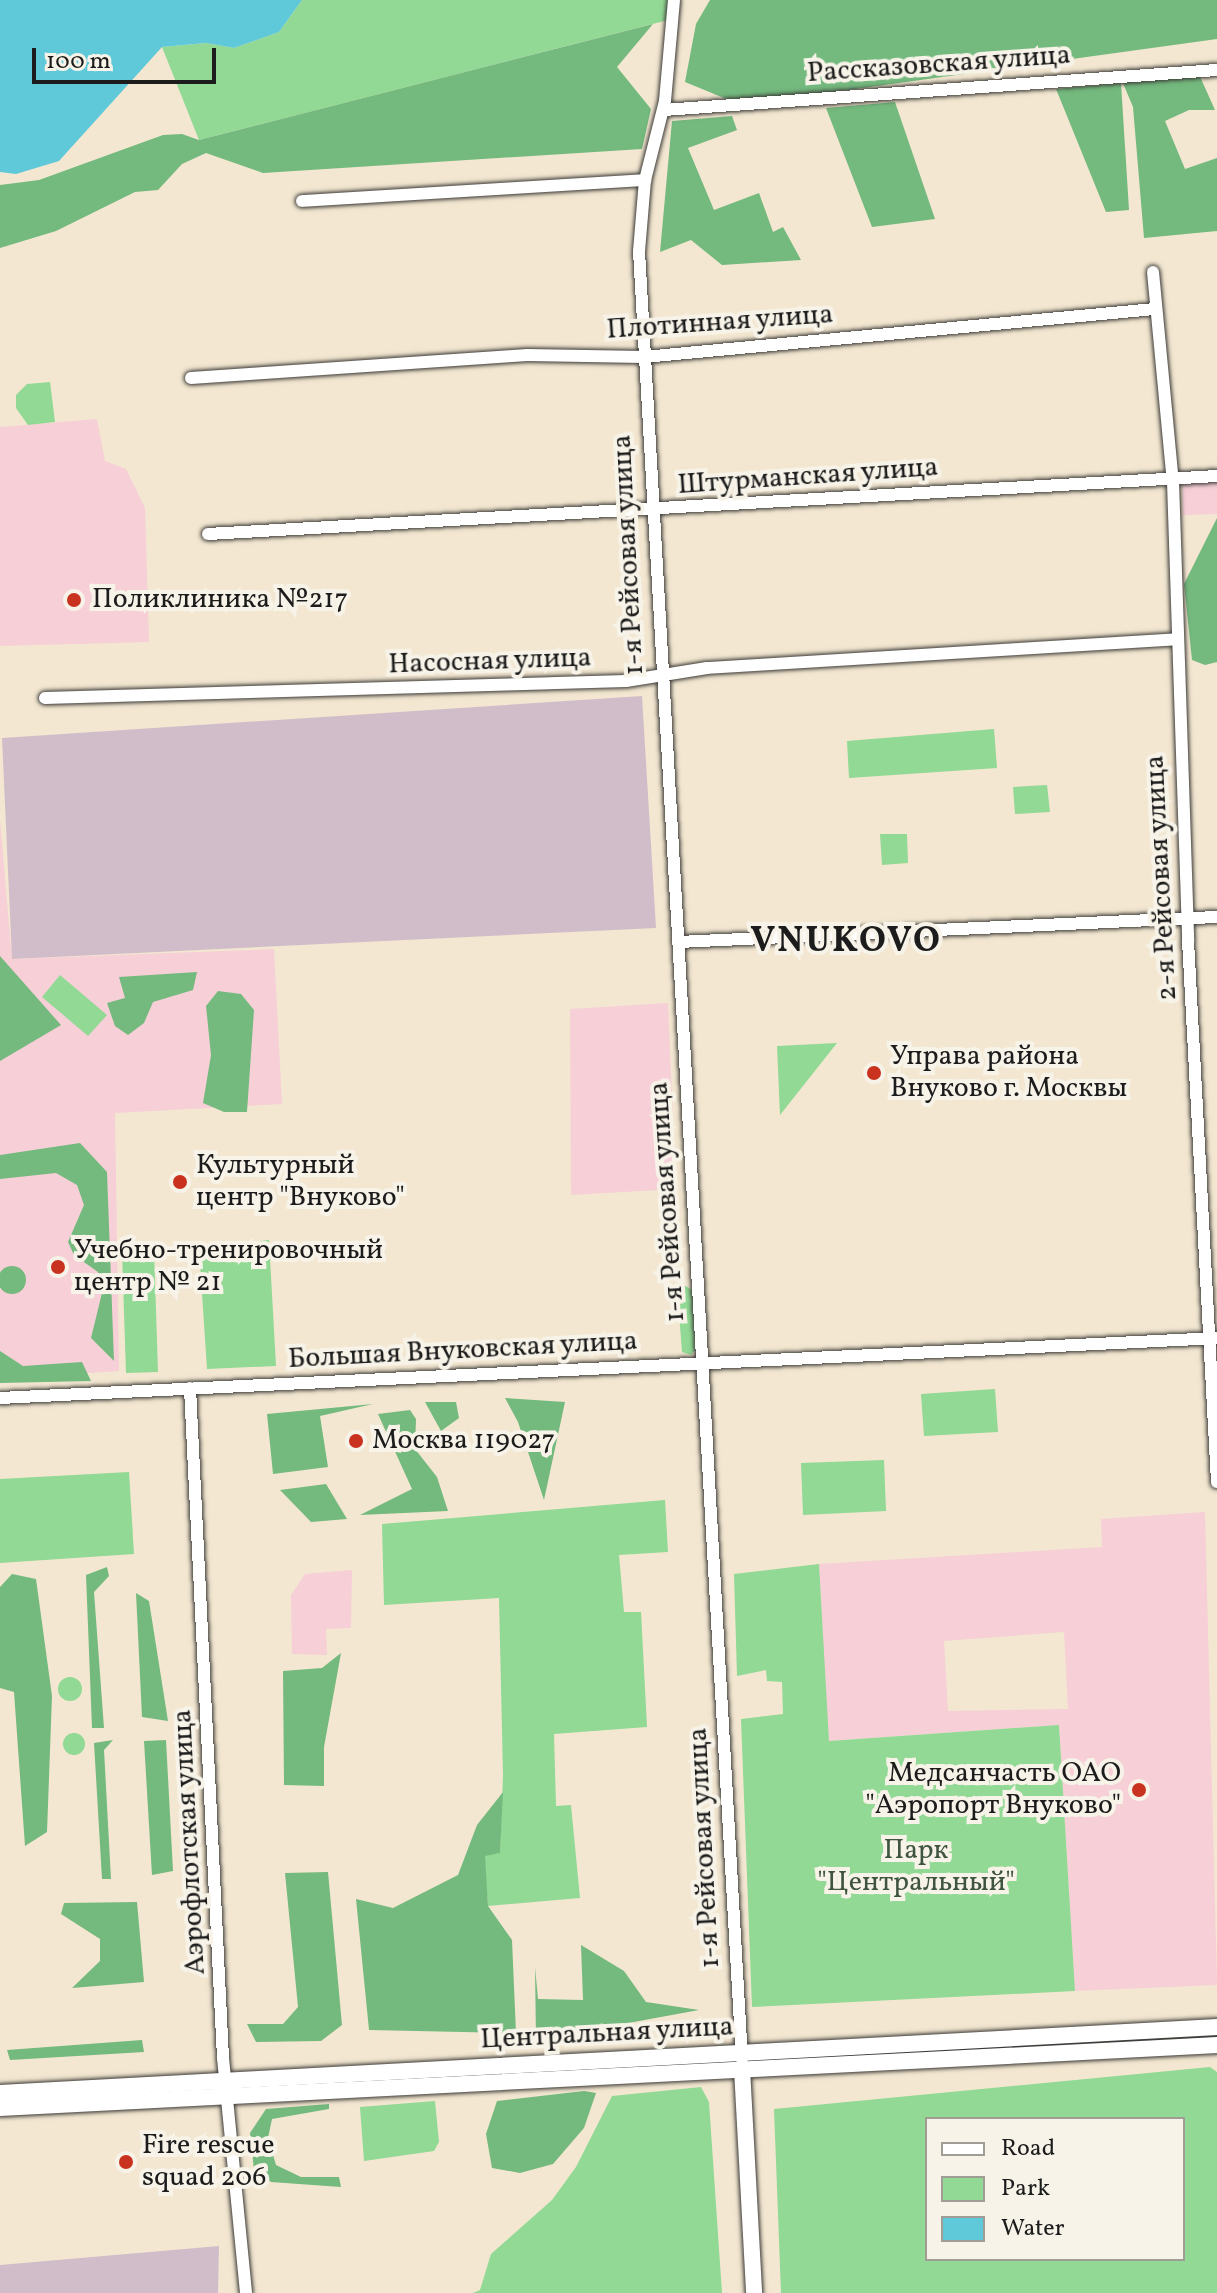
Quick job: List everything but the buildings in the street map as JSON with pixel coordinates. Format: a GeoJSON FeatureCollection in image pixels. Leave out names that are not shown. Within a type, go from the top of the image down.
{"type":"FeatureCollection","features":[{"type":"Feature","properties":{"kind":"main road","name":"Центральная улица"},"geometry":{"type":"LineString","coordinates":[[0,2108],[226,2089],[742,2061],[1217,2027]]}},
{"type":"Feature","properties":{"kind":"main road","name":"Центральная улица"},"geometry":{"type":"LineString","coordinates":[[742,2061],[1217,2045]]}},
{"type":"Feature","properties":{"kind":"main road","name":"1-я Рейсовая улица"},"geometry":{"type":"LineString","coordinates":[[742,2061],[754,2293]]}},
{"type":"Feature","properties":{"kind":"main road","name":"Центральная улица"},"geometry":{"type":"LineString","coordinates":[[0,2093],[226,2089]]}},
{"type":"Feature","properties":{"kind":"street","name":"1-я Рейсовая улица"},"geometry":{"type":"LineString","coordinates":[[674,0],[664,110],[645,180],[639,251],[705,1363],[742,2061]]}},
{"type":"Feature","properties":{"kind":"street","name":"Рассказовская улица"},"geometry":{"type":"LineString","coordinates":[[664,110],[1217,70]]}},
{"type":"Feature","properties":{"kind":"street"},"geometry":{"type":"LineString","coordinates":[[302,201],[645,180]]}},
{"type":"Feature","properties":{"kind":"street","name":"2-я Рейсовая улица"},"geometry":{"type":"LineString","coordinates":[[1153,272],[1172,476],[1175,639],[1187,919],[1213,1338],[1217,1482]]}},
{"type":"Feature","properties":{"kind":"street","name":"Плотинная улица"},"geometry":{"type":"LineString","coordinates":[[191,378],[527,355],[644,357],[1155,309]]}},
{"type":"Feature","properties":{"kind":"street","name":"Штурманская улица"},"geometry":{"type":"LineString","coordinates":[[208,534],[654,512],[1172,476],[1217,476]]}},
{"type":"Feature","properties":{"kind":"street","name":"Насосная улица"},"geometry":{"type":"LineString","coordinates":[[45,698],[662,677],[707,668],[1175,639]]}},
{"type":"Feature","properties":{"kind":"street"},"geometry":{"type":"LineString","coordinates":[[678,942],[1217,917]]}},
{"type":"Feature","properties":{"kind":"street","name":"Большая Внуковская улица"},"geometry":{"type":"LineString","coordinates":[[0,1398],[1213,1338]]}},
{"type":"Feature","properties":{"kind":"street","name":"Аэрофлотская улица"},"geometry":{"type":"LineString","coordinates":[[190,1388],[226,2089],[246,2293]]}},
{"type":"Feature","properties":{"kind":"shaded area","name":"Поликлиника №217"},"geometry":{"type":"Polygon","coordinates":[[[97,419],[105,461],[126,469],[145,508],[149,642],[0,646],[0,427],[97,419]]]}},
{"type":"Feature","properties":{"kind":"shaded area"},"geometry":{"type":"Polygon","coordinates":[[[1217,476],[1217,514],[1183,515],[1182,479],[1217,476]]]}},
{"type":"Feature","properties":{"kind":"shaded area"},"geometry":{"type":"Polygon","coordinates":[[[642,696],[656,928],[12,959],[2,738],[642,696]]]}},
{"type":"Feature","properties":{"kind":"shaded area"},"geometry":{"type":"Polygon","coordinates":[[[0,820],[12,959],[274,949],[282,1104],[115,1113],[119,1371],[0,1379],[0,820]]]}},
{"type":"Feature","properties":{"kind":"shaded area"},"geometry":{"type":"Polygon","coordinates":[[[668,1003],[676,1189],[571,1195],[570,1009],[668,1003]]]}},
{"type":"Feature","properties":{"kind":"shaded area","name":"Медсанчасть ОАО \"Аэропорт Внуково\""},"geometry":{"type":"Polygon","coordinates":[[[1205,1512],[1217,1985],[1075,1991],[1059,1725],[828,1741],[819,1564],[1102,1547],[1101,1519],[1205,1512]],[[1064,1632],[944,1641],[948,1711],[1068,1709],[1064,1632]]]}},
{"type":"Feature","properties":{"kind":"shaded area"},"geometry":{"type":"Polygon","coordinates":[[[352,1570],[351,1628],[326,1629],[327,1655],[292,1654],[291,1595],[305,1574],[352,1570]]]}},
{"type":"Feature","properties":{"kind":"shaded area"},"geometry":{"type":"Polygon","coordinates":[[[219,2246],[218,2293],[0,2293],[0,2265],[219,2246]]]}},
{"type":"Feature","properties":{"kind":"green space"},"geometry":{"type":"Polygon","coordinates":[[[302,0],[671,0],[672,19],[199,140],[162,47],[206,43],[234,48],[279,32],[302,0]]]}},
{"type":"Feature","properties":{"kind":"green space"},"geometry":{"type":"Polygon","coordinates":[[[710,0],[1217,0],[1217,39],[741,105],[685,82],[696,24],[710,0]]]}},
{"type":"Feature","properties":{"kind":"green space"},"geometry":{"type":"Polygon","coordinates":[[[653,24],[617,67],[651,109],[642,149],[263,173],[206,153],[182,164],[158,190],[135,192],[56,231],[0,248],[0,185],[39,180],[163,135],[182,134],[199,140],[653,24]]]}},
{"type":"Feature","properties":{"kind":"green space"},"geometry":{"type":"Polygon","coordinates":[[[1198,72],[1215,110],[1189,110],[1165,121],[1185,169],[1217,158],[1217,231],[1144,238],[1133,107],[1120,76],[1198,72]]]}},
{"type":"Feature","properties":{"kind":"green space"},"geometry":{"type":"Polygon","coordinates":[[[1121,83],[1129,210],[1106,212],[1056,89],[1121,83]]]}},
{"type":"Feature","properties":{"kind":"green space"},"geometry":{"type":"Polygon","coordinates":[[[895,102],[935,219],[872,227],[826,108],[895,102]]]}},
{"type":"Feature","properties":{"kind":"green space"},"geometry":{"type":"Polygon","coordinates":[[[732,116],[737,130],[688,148],[714,210],[759,193],[773,232],[783,227],[801,260],[722,265],[691,240],[660,252],[672,121],[732,116]]]}},
{"type":"Feature","properties":{"kind":"green space"},"geometry":{"type":"Polygon","coordinates":[[[50,382],[55,422],[28,425],[16,408],[16,395],[27,384],[50,382]]]}},
{"type":"Feature","properties":{"kind":"green space"},"geometry":{"type":"Polygon","coordinates":[[[1217,518],[1217,662],[1205,665],[1192,660],[1184,584],[1217,518]]]}},
{"type":"Feature","properties":{"kind":"green space"},"geometry":{"type":"Polygon","coordinates":[[[994,729],[997,768],[849,778],[847,741],[994,729]]]}},
{"type":"Feature","properties":{"kind":"green space"},"geometry":{"type":"Polygon","coordinates":[[[1047,785],[1050,812],[1015,814],[1013,787],[1047,785]]]}},
{"type":"Feature","properties":{"kind":"green space"},"geometry":{"type":"Polygon","coordinates":[[[880,834],[907,834],[908,863],[882,865],[880,834]]]}},
{"type":"Feature","properties":{"kind":"green space"},"geometry":{"type":"Polygon","coordinates":[[[0,956],[61,1025],[0,1061],[0,956]]]}},
{"type":"Feature","properties":{"kind":"green space"},"geometry":{"type":"Polygon","coordinates":[[[197,972],[193,990],[153,1002],[144,1023],[128,1035],[115,1026],[107,1003],[125,998],[119,977],[197,972]]]}},
{"type":"Feature","properties":{"kind":"green space"},"geometry":{"type":"Polygon","coordinates":[[[60,975],[107,1015],[88,1036],[42,997],[60,975]]]}},
{"type":"Feature","properties":{"kind":"green space"},"geometry":{"type":"Polygon","coordinates":[[[218,991],[241,994],[254,1010],[247,1112],[224,1112],[203,1103],[211,1055],[206,1006],[218,991]]]}},
{"type":"Feature","properties":{"kind":"green space"},"geometry":{"type":"Polygon","coordinates":[[[837,1043],[780,1115],[777,1046],[837,1043]]]}},
{"type":"Feature","properties":{"kind":"green space"},"geometry":{"type":"Polygon","coordinates":[[[80,1143],[107,1172],[114,1361],[91,1338],[102,1293],[98,1272],[74,1255],[68,1242],[84,1205],[77,1185],[56,1173],[0,1179],[0,1155],[80,1143]]]}},
{"type":"Feature","properties":{"kind":"green space"},"geometry":{"type":"Polygon","coordinates":[[[269,1240],[276,1366],[207,1369],[199,1248],[269,1240]]]}},
{"type":"Feature","properties":{"kind":"green space"},"geometry":{"type":"Polygon","coordinates":[[[154,1250],[158,1372],[126,1373],[122,1251],[154,1250]]]}},
{"type":"Feature","properties":{"kind":"green space"},"geometry":{"type":"Polygon","coordinates":[[[7,1267],[17,1267],[25,1275],[25,1285],[17,1293],[7,1293],[-1,1285],[-1,1275],[7,1267]]]}},
{"type":"Feature","properties":{"kind":"green space"},"geometry":{"type":"Polygon","coordinates":[[[684,1285],[692,1290],[697,1348],[691,1355],[682,1352],[677,1286],[684,1285]]]}},
{"type":"Feature","properties":{"kind":"green space"},"geometry":{"type":"Polygon","coordinates":[[[0,1351],[23,1366],[82,1362],[91,1381],[0,1383],[0,1351]]]}},
{"type":"Feature","properties":{"kind":"green space"},"geometry":{"type":"Polygon","coordinates":[[[995,1389],[998,1432],[924,1436],[921,1394],[995,1389]]]}},
{"type":"Feature","properties":{"kind":"green space"},"geometry":{"type":"Polygon","coordinates":[[[505,1398],[565,1402],[544,1500],[518,1422],[505,1398]]]}},
{"type":"Feature","properties":{"kind":"green space"},"geometry":{"type":"Polygon","coordinates":[[[425,1402],[456,1402],[459,1418],[441,1431],[425,1402]]]}},
{"type":"Feature","properties":{"kind":"green space"},"geometry":{"type":"Polygon","coordinates":[[[373,1404],[320,1416],[328,1467],[273,1474],[267,1414],[373,1404]]]}},
{"type":"Feature","properties":{"kind":"green space"},"geometry":{"type":"Polygon","coordinates":[[[410,1410],[416,1419],[415,1449],[437,1477],[448,1511],[360,1515],[412,1489],[378,1414],[410,1410]]]}},
{"type":"Feature","properties":{"kind":"green space"},"geometry":{"type":"Polygon","coordinates":[[[884,1460],[886,1511],[803,1515],[801,1463],[884,1460]]]}},
{"type":"Feature","properties":{"kind":"green space"},"geometry":{"type":"Polygon","coordinates":[[[129,1472],[134,1554],[0,1563],[0,1479],[129,1472]]]}},
{"type":"Feature","properties":{"kind":"green space"},"geometry":{"type":"Polygon","coordinates":[[[326,1484],[347,1519],[311,1522],[280,1490],[326,1484]]]}},
{"type":"Feature","properties":{"kind":"green space"},"geometry":{"type":"Polygon","coordinates":[[[665,1500],[668,1552],[619,1555],[624,1612],[641,1612],[647,1727],[554,1734],[556,1806],[571,1805],[580,1898],[488,1906],[484,1855],[500,1853],[503,1775],[499,1598],[384,1605],[382,1524],[665,1500]]]}},
{"type":"Feature","properties":{"kind":"green space","name":"Парк \"Центральный\""},"geometry":{"type":"Polygon","coordinates":[[[819,1564],[829,1741],[1059,1725],[1075,1991],[752,2007],[741,1719],[783,1714],[782,1682],[767,1681],[766,1670],[737,1676],[734,1574],[819,1564]]]}},
{"type":"Feature","properties":{"kind":"green space"},"geometry":{"type":"Polygon","coordinates":[[[107,1567],[109,1576],[94,1592],[104,1728],[92,1728],[86,1575],[107,1567]]]}},
{"type":"Feature","properties":{"kind":"green space"},"geometry":{"type":"Polygon","coordinates":[[[12,1574],[36,1579],[52,1696],[47,1832],[25,1846],[14,1692],[0,1688],[0,1587],[12,1574]]]}},
{"type":"Feature","properties":{"kind":"green space"},"geometry":{"type":"Polygon","coordinates":[[[136,1593],[149,1601],[168,1721],[142,1717],[136,1593]]]}},
{"type":"Feature","properties":{"kind":"green space"},"geometry":{"type":"Polygon","coordinates":[[[341,1653],[324,1747],[324,1786],[284,1785],[283,1671],[322,1668],[341,1653]]]}},
{"type":"Feature","properties":{"kind":"green space"},"geometry":{"type":"Polygon","coordinates":[[[70,1677],[78,1681],[82,1689],[78,1697],[70,1701],[62,1697],[58,1689],[62,1681],[70,1677]]]}},
{"type":"Feature","properties":{"kind":"green space"},"geometry":{"type":"Polygon","coordinates":[[[74,1733],[82,1736],[85,1744],[82,1752],[74,1755],[66,1752],[63,1744],[66,1736],[74,1733]]]}},
{"type":"Feature","properties":{"kind":"green space"},"geometry":{"type":"Polygon","coordinates":[[[113,1740],[104,1750],[111,1879],[102,1879],[94,1743],[113,1740]]]}},
{"type":"Feature","properties":{"kind":"green space"},"geometry":{"type":"Polygon","coordinates":[[[166,1740],[173,1871],[152,1875],[144,1741],[166,1740]]]}},
{"type":"Feature","properties":{"kind":"green space"},"geometry":{"type":"Polygon","coordinates":[[[503,1792],[500,1853],[485,1856],[488,1906],[512,1940],[516,2033],[369,2030],[356,1899],[393,1908],[458,1875],[477,1825],[503,1792]]]}},
{"type":"Feature","properties":{"kind":"green space"},"geometry":{"type":"Polygon","coordinates":[[[328,1872],[342,2025],[321,2041],[256,2042],[247,2024],[283,2024],[298,2007],[285,1873],[328,1872]]]}},
{"type":"Feature","properties":{"kind":"green space"},"geometry":{"type":"Polygon","coordinates":[[[137,1902],[144,1982],[72,1988],[100,1961],[100,1939],[61,1914],[64,1903],[137,1902]]]}},
{"type":"Feature","properties":{"kind":"green space"},"geometry":{"type":"Polygon","coordinates":[[[581,1945],[624,1971],[646,2002],[699,2010],[536,2040],[535,1967],[538,1999],[583,2000],[581,1945]]]}},
{"type":"Feature","properties":{"kind":"green space"},"geometry":{"type":"Polygon","coordinates":[[[142,2040],[144,2052],[10,2060],[7,2050],[142,2040]]]}},
{"type":"Feature","properties":{"kind":"green space"},"geometry":{"type":"Polygon","coordinates":[[[1210,2067],[1217,2072],[1217,2293],[781,2293],[774,2109],[1210,2067]]]}},
{"type":"Feature","properties":{"kind":"green space"},"geometry":{"type":"Polygon","coordinates":[[[701,2087],[709,2102],[722,2293],[473,2293],[480,2290],[491,2254],[552,2200],[576,2167],[612,2096],[701,2087]]]}},
{"type":"Feature","properties":{"kind":"green space"},"geometry":{"type":"Polygon","coordinates":[[[584,2091],[596,2093],[584,2128],[553,2164],[520,2173],[492,2168],[486,2134],[497,2101],[584,2091]]]}},
{"type":"Feature","properties":{"kind":"green space"},"geometry":{"type":"Polygon","coordinates":[[[435,2101],[439,2142],[434,2151],[364,2161],[360,2107],[435,2101]]]}},
{"type":"Feature","properties":{"kind":"green space"},"geometry":{"type":"Polygon","coordinates":[[[329,2104],[329,2109],[272,2119],[268,2138],[276,2165],[301,2177],[339,2177],[341,2187],[271,2182],[254,2170],[250,2133],[266,2109],[329,2104]]]}},
{"type":"Feature","properties":{"kind":"water"},"geometry":{"type":"Polygon","coordinates":[[[0,0],[302,0],[279,32],[234,48],[206,43],[162,47],[59,161],[16,174],[0,172],[0,0]]]}},
{"type":"Feature","properties":{"kind":"place","name":"Поликлиника №217"},"geometry":{"type":"Point","coordinates":[74,600]}},
{"type":"Feature","properties":{"kind":"place","name":"Управа района Внуково г. Москвы"},"geometry":{"type":"Point","coordinates":[874,1073]}},
{"type":"Feature","properties":{"kind":"place","name":"Культурный центр \"Внуково\""},"geometry":{"type":"Point","coordinates":[180,1182]}},
{"type":"Feature","properties":{"kind":"place","name":"Учебно-тренировочный центр № 21"},"geometry":{"type":"Point","coordinates":[58,1267]}},
{"type":"Feature","properties":{"kind":"place","name":"Москва 119027"},"geometry":{"type":"Point","coordinates":[356,1441]}},
{"type":"Feature","properties":{"kind":"place","name":"Медсанчасть ОАО \"Аэропорт Внуково\""},"geometry":{"type":"Point","coordinates":[1139,1790]}},
{"type":"Feature","properties":{"kind":"place","name":"Fire rescue squad 206"},"geometry":{"type":"Point","coordinates":[126,2162]}},
{"type":"Feature","properties":{"kind":"district","name":"VNUKOVO"},"geometry":{"type":"Point","coordinates":[846,943]}}]}
